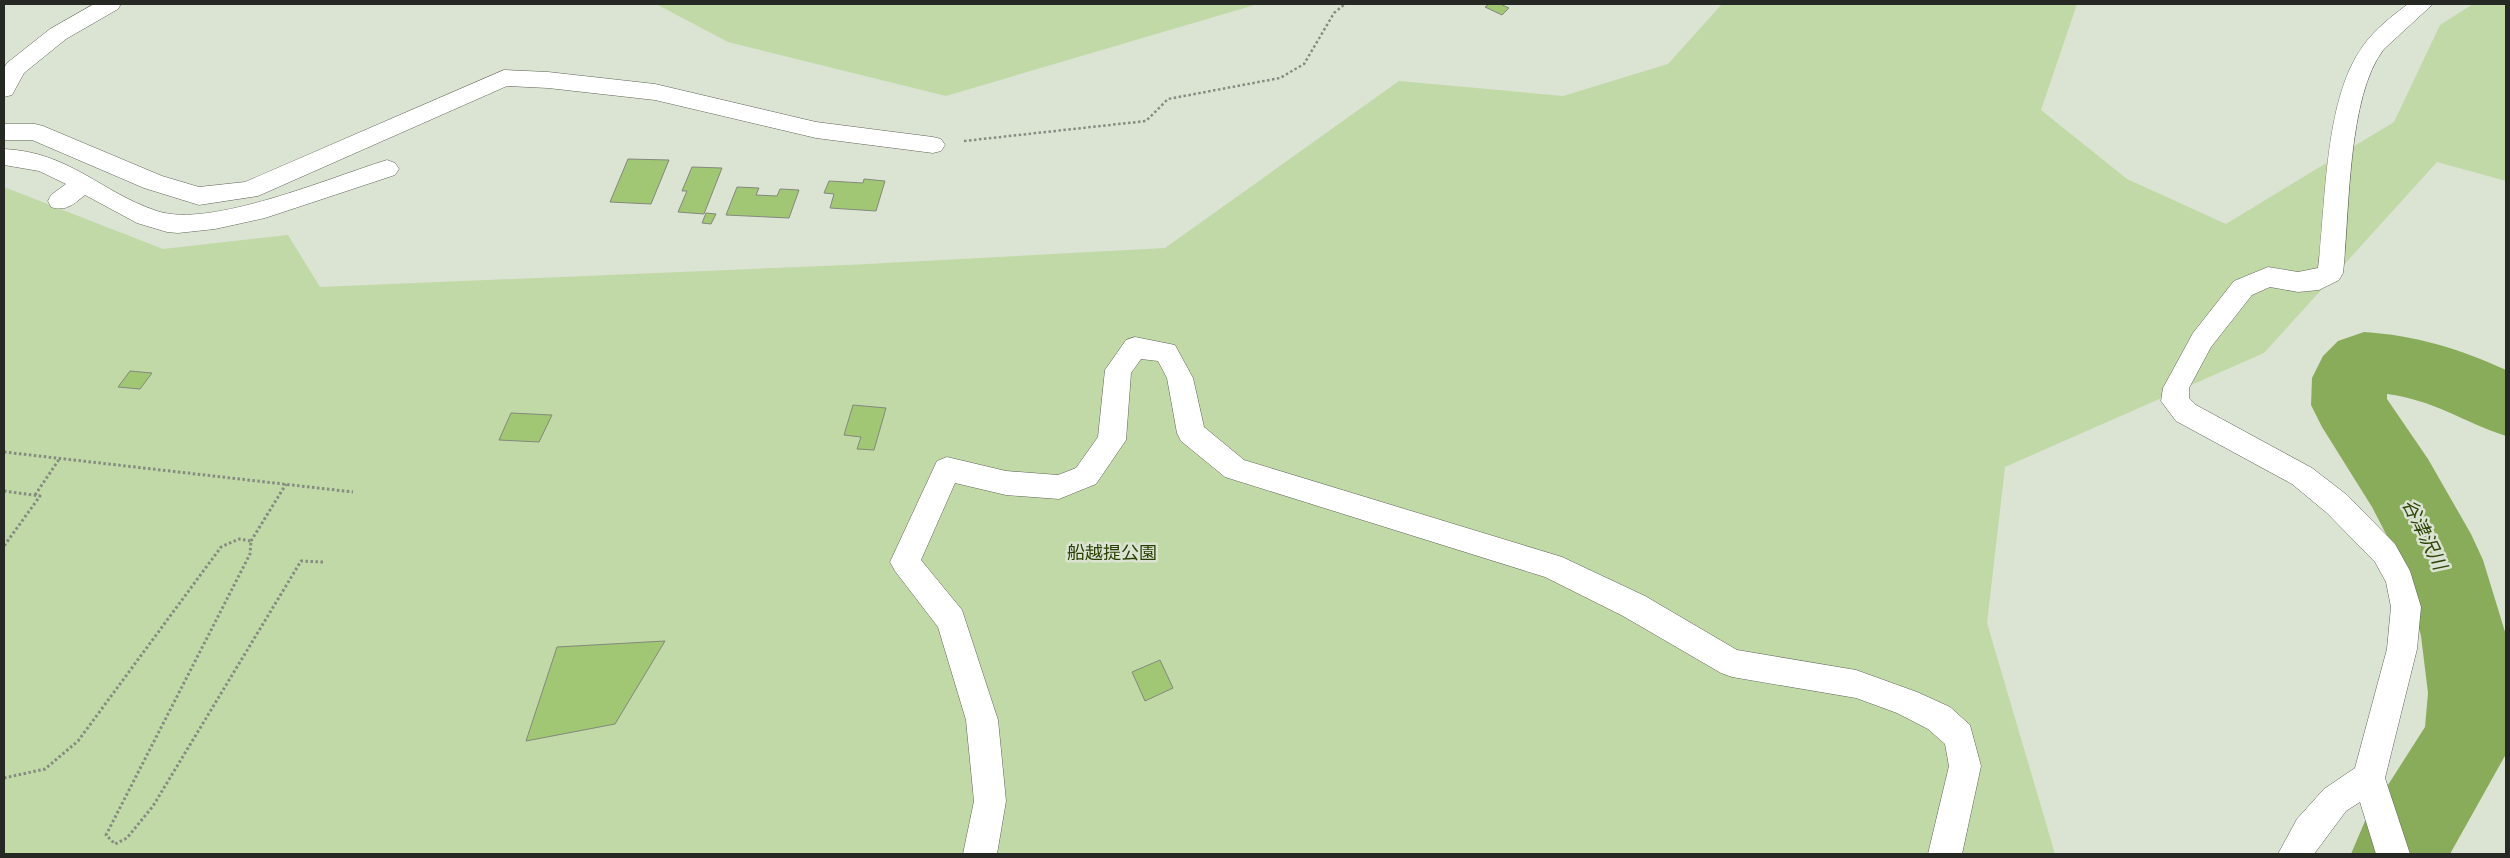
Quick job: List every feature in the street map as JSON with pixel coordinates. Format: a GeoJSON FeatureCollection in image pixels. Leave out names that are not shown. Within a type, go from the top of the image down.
{"type":"FeatureCollection","features":[{"type":"Feature","properties":{"kind":"street"},"geometry":{"type":"LineString","coordinates":[[4,89],[15,68],[58,34],[110,4]]}},
{"type":"Feature","properties":{"kind":"street"},"geometry":{"type":"LineString","coordinates":[[2393,854],[2369,778],[2402,649],[2406,607],[2400,580],[2385,552],[2337,504],[2302,476],[2186,413],[2175,401],[2176,388],[2202,340],[2243,288],[2268,277],[2298,282],[2319,280],[2330,273],[2346,123],[2360,74],[2368,55],[2422,4]]}},
{"type":"Feature","properties":{"kind":"street"},"geometry":{"type":"LineString","coordinates":[[4,132],[35,132],[153,182],[199,196],[249,190],[504,78],[548,80],[655,92],[816,130],[933,145]]}},
{"type":"Feature","properties":{"kind":"street"},"geometry":{"type":"LineString","coordinates":[[4,157],[18,157],[54,168],[142,216],[169,224],[217,221],[387,169]]}},
{"type":"Feature","properties":{"kind":"street"},"geometry":{"type":"LineString","coordinates":[[60,201],[84,184]]}},
{"type":"Feature","properties":{"kind":"street"},"geometry":{"type":"LineString","coordinates":[[980,854],[990,801],[982,720],[951,620],[905,562],[947,469],[1006,483],[1059,487],[1086,476],[1112,440],[1118,370],[1135,347],[1166,352],[1180,378],[1192,433],[1235,469],[1552,566],[1634,606],[1732,663],[1856,684],[1906,702],[1939,718],[1959,736],[1965,766],[1945,854]]}},
{"type":"Feature","properties":{"kind":"street"},"geometry":{"type":"LineString","coordinates":[[2295,854],[2309,831],[2335,800],[2369,778]]}},
{"type":"Feature","properties":{"kind":"path"},"geometry":{"type":"LineString","coordinates":[[933,145],[1146,121],[1168,99],[1280,78],[1304,64],[1334,13],[1345,4]]}},
{"type":"Feature","properties":{"kind":"path"},"geometry":{"type":"LineString","coordinates":[[4,452],[353,492]]}},
{"type":"Feature","properties":{"kind":"path"},"geometry":{"type":"LineString","coordinates":[[34,496],[60,458]]}},
{"type":"Feature","properties":{"kind":"path"},"geometry":{"type":"LineString","coordinates":[[286,484],[251,541],[250,554],[106,836],[115,844],[127,838],[153,806],[301,562],[323,562]]}},
{"type":"Feature","properties":{"kind":"path"},"geometry":{"type":"LineString","coordinates":[[4,491],[40,496],[4,546]]}},
{"type":"Feature","properties":{"kind":"path"},"geometry":{"type":"LineString","coordinates":[[4,778],[45,769],[78,741],[221,547],[238,540],[251,541]]}},
{"type":"Feature","properties":{"kind":"green space"},"geometry":{"type":"Polygon","coordinates":[[[656,4],[1258,4],[946,96],[728,42],[656,4]]]}},
{"type":"Feature","properties":{"kind":"green space","name":"船越提公園"},"geometry":{"type":"Polygon","coordinates":[[[1722,4],[2077,4],[2041,110],[2127,179],[2226,224],[2394,122],[2440,25],[2473,4],[2506,4],[2506,181],[2437,162],[2264,353],[2005,467],[1987,623],[2055,854],[4,854],[4,187],[163,249],[288,235],[320,287],[848,265],[1165,248],[1399,81],[1563,96],[1668,64],[1722,4]]]}},
{"type":"Feature","properties":{"kind":"building"},"geometry":{"type":"Polygon","coordinates":[[[1489,4],[1500,4],[1509,8],[1502,15],[1485,7],[1489,4]]]}},
{"type":"Feature","properties":{"kind":"building"},"geometry":{"type":"Polygon","coordinates":[[[628,159],[669,160],[651,204],[610,202],[628,159]]]}},
{"type":"Feature","properties":{"kind":"building"},"geometry":{"type":"Polygon","coordinates":[[[692,167],[722,168],[704,214],[678,212],[687,191],[682,191],[692,167]]]}},
{"type":"Feature","properties":{"kind":"building"},"geometry":{"type":"Polygon","coordinates":[[[864,179],[885,181],[876,211],[830,208],[834,194],[824,193],[829,181],[863,183],[864,179]]]}},
{"type":"Feature","properties":{"kind":"building"},"geometry":{"type":"Polygon","coordinates":[[[737,187],[759,188],[756,195],[777,196],[780,189],[799,190],[789,218],[726,215],[737,187]]]}},
{"type":"Feature","properties":{"kind":"building"},"geometry":{"type":"Polygon","coordinates":[[[706,213],[716,214],[711,224],[702,223],[706,213]]]}},
{"type":"Feature","properties":{"kind":"building"},"geometry":{"type":"Polygon","coordinates":[[[130,371],[152,373],[140,389],[118,387],[130,371]]]}},
{"type":"Feature","properties":{"kind":"building"},"geometry":{"type":"Polygon","coordinates":[[[853,405],[886,408],[874,450],[857,449],[861,437],[844,435],[853,405]]]}},
{"type":"Feature","properties":{"kind":"building"},"geometry":{"type":"Polygon","coordinates":[[[511,413],[552,415],[539,442],[499,440],[511,413]]]}},
{"type":"Feature","properties":{"kind":"building"},"geometry":{"type":"Polygon","coordinates":[[[665,641],[615,724],[526,741],[557,647],[665,641]]]}},
{"type":"Feature","properties":{"kind":"building"},"geometry":{"type":"Polygon","coordinates":[[[1160,660],[1173,688],[1145,701],[1132,672],[1160,660]]]}},
{"type":"Feature","properties":{"kind":"waterway","name":"谷津沢川"},"geometry":{"type":"LineString","coordinates":[[2398,854],[2468,739],[2472,693],[2464,636],[2442,560],[2400,483],[2349,405],[2350,378],[2364,362],[2403,366],[2438,374],[2454,380],[2506,405]]}}]}
